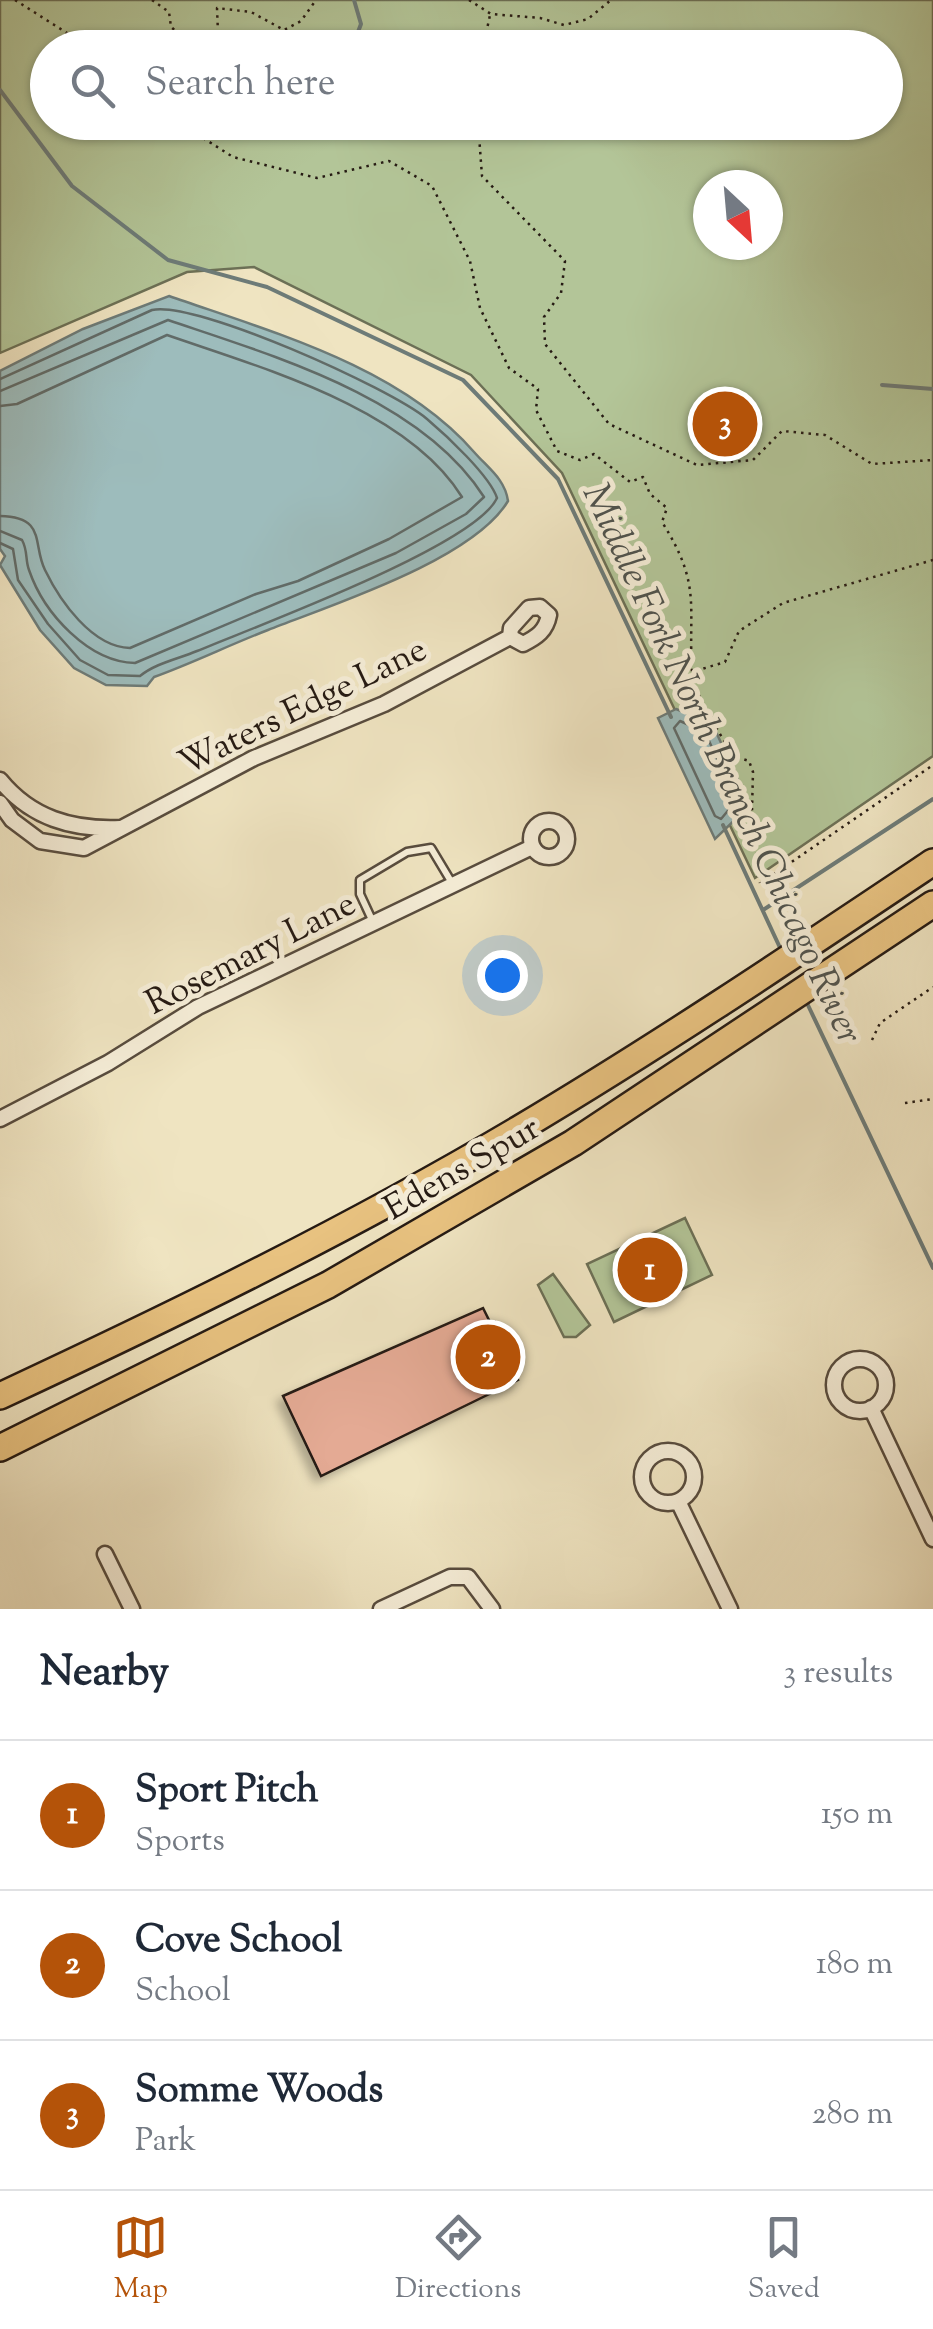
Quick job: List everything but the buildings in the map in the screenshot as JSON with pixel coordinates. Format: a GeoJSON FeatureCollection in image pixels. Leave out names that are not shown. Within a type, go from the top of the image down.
{"type":"FeatureCollection","features":[{"type":"Feature","properties":{"kind":"highway","name":"Edens Spur"},"geometry":{"type":"LineString","coordinates":[[0,1396],[301,1250],[518,1129],[764,976],[933,862]]}},
{"type":"Feature","properties":{"kind":"highway","name":"Edens Spur"},"geometry":{"type":"LineString","coordinates":[[0,1448],[328,1285],[573,1143],[933,904]]}},
{"type":"Feature","properties":{"kind":"street","name":"Waters Edge Lane"},"geometry":{"type":"LineString","coordinates":[[0,803],[22,830],[56,846],[84,848],[254,758],[384,704],[446,667],[510,637]]}},
{"type":"Feature","properties":{"kind":"street"},"geometry":{"type":"LineString","coordinates":[[0,780],[24,802],[57,822],[120,828]]}},
{"type":"Feature","properties":{"kind":"street","name":"Rosemary Lane"},"geometry":{"type":"LineString","coordinates":[[0,1119],[108,1063],[186,1013],[532,847]]}},
{"type":"Feature","properties":{"kind":"street"},"geometry":{"type":"LineString","coordinates":[[871,1408],[933,1539]]}},
{"type":"Feature","properties":{"kind":"street"},"geometry":{"type":"LineString","coordinates":[[678,1502],[730,1609]]}},
{"type":"Feature","properties":{"kind":"street"},"geometry":{"type":"LineString","coordinates":[[105,1554],[132,1609]]}},
{"type":"Feature","properties":{"kind":"street"},"geometry":{"type":"LineString","coordinates":[[381,1609],[450,1577],[468,1578],[492,1609]]}},
{"type":"Feature","properties":{"kind":"lane"},"geometry":{"type":"LineString","coordinates":[[374,922],[360,894],[360,880],[407,852],[431,848],[453,884]]}},
{"type":"Feature","properties":{"kind":"path"},"geometry":{"type":"LineString","coordinates":[[15,0],[62,30]]}},
{"type":"Feature","properties":{"kind":"path"},"geometry":{"type":"LineString","coordinates":[[152,0],[169,12],[171,27],[176,30]]}},
{"type":"Feature","properties":{"kind":"path"},"geometry":{"type":"LineString","coordinates":[[218,30],[217,8],[251,12],[284,30],[301,21],[316,0]]}},
{"type":"Feature","properties":{"kind":"path"},"geometry":{"type":"LineString","coordinates":[[469,0],[490,14],[576,25],[611,0]]}},
{"type":"Feature","properties":{"kind":"path"},"geometry":{"type":"LineString","coordinates":[[487,30],[490,14]]}},
{"type":"Feature","properties":{"kind":"path"},"geometry":{"type":"LineString","coordinates":[[207,140],[233,156],[317,178],[388,160],[432,186],[470,261],[480,308],[509,368],[538,389],[536,410],[557,451],[580,460],[594,454],[630,482],[643,478],[650,494],[667,508],[662,522],[682,552],[692,593],[692,672],[702,702],[733,756],[748,760],[753,772],[752,810],[760,883],[933,765]]}},
{"type":"Feature","properties":{"kind":"path"},"geometry":{"type":"LineString","coordinates":[[479,140],[482,176],[565,261],[562,293],[544,317],[545,344],[609,424],[698,465],[753,460],[782,431],[826,435],[872,464],[933,460]]}},
{"type":"Feature","properties":{"kind":"path"},"geometry":{"type":"LineString","coordinates":[[692,672],[724,662],[739,631],[783,603],[933,560]]}},
{"type":"Feature","properties":{"kind":"path"},"geometry":{"type":"LineString","coordinates":[[872,1040],[880,1023],[933,988]]}},
{"type":"Feature","properties":{"kind":"path"},"geometry":{"type":"LineString","coordinates":[[905,1102],[933,1099]]}},
{"type":"Feature","properties":{"kind":"green space"},"geometry":{"type":"Polygon","coordinates":[[[0,0],[933,0],[933,756],[755,878],[562,473],[471,375],[254,267],[187,272],[0,353],[0,0]]]}},
{"type":"Feature","properties":{"kind":"green space"},"geometry":{"type":"Polygon","coordinates":[[[685,1218],[712,1275],[614,1322],[587,1264],[685,1218]]]}},
{"type":"Feature","properties":{"kind":"green space"},"geometry":{"type":"Polygon","coordinates":[[[553,1274],[590,1325],[576,1337],[564,1337],[538,1285],[553,1274]]]}},
{"type":"Feature","properties":{"kind":"water"},"geometry":{"type":"Polygon","coordinates":[[[169,296],[334,356],[410,397],[444,422],[490,469],[500,480],[508,501],[465,543],[433,561],[362,594],[154,677],[147,686],[106,685],[74,668],[40,630],[0,565],[5,556],[0,549],[0,371],[83,329],[169,296]]]}},
{"type":"Feature","properties":{"kind":"water"},"geometry":{"type":"Polygon","coordinates":[[[676,709],[712,723],[747,800],[742,813],[715,839],[658,718],[676,709]]]}},
{"type":"Feature","properties":{"kind":"waterway"},"geometry":{"type":"LineString","coordinates":[[354,0],[361,24],[359,30]]}},
{"type":"Feature","properties":{"kind":"waterway","name":"Middle Fork North Branch Chicago River"},"geometry":{"type":"LineString","coordinates":[[0,90],[30,130]]}},
{"type":"Feature","properties":{"kind":"waterway","name":"Middle Fork North Branch Chicago River"},"geometry":{"type":"LineString","coordinates":[[38,140],[72,186],[168,260],[267,287],[463,380],[558,479],[671,717]]}},
{"type":"Feature","properties":{"kind":"waterway"},"geometry":{"type":"LineString","coordinates":[[882,385],[933,389]]}},
{"type":"Feature","properties":{"kind":"waterway"},"geometry":{"type":"LineString","coordinates":[[763,910],[933,799]]}},
{"type":"Feature","properties":{"kind":"waterway","name":"Middle Fork North Branch Chicago River"},"geometry":{"type":"LineString","coordinates":[[723,825],[782,952]]}},
{"type":"Feature","properties":{"kind":"waterway","name":"Middle Fork North Branch Chicago River"},"geometry":{"type":"LineString","coordinates":[[806,1001],[933,1268]]}},
{"type":"Feature","properties":{"kind":"place","name":"Somme Woods"},"geometry":{"type":"Point","coordinates":[725,424]}},
{"type":"Feature","properties":{"kind":"place","name":"Sport Pitch"},"geometry":{"type":"Point","coordinates":[650,1270]}},
{"type":"Feature","properties":{"kind":"place","name":"Cove School"},"geometry":{"type":"Point","coordinates":[488,1357]}}]}
